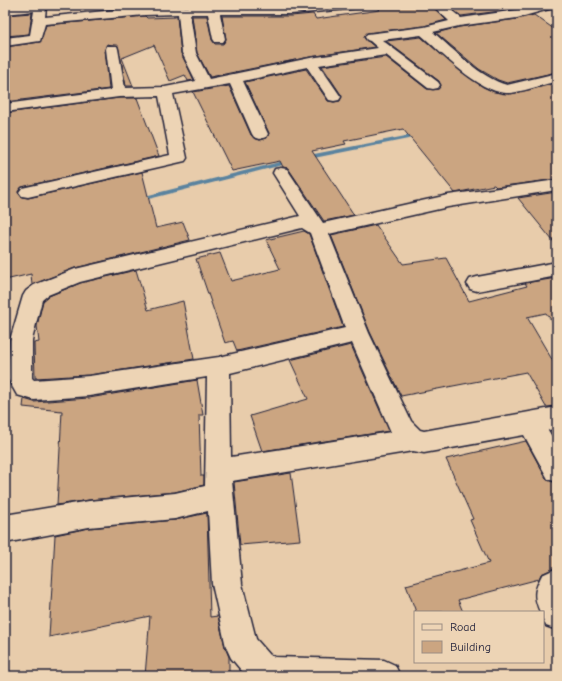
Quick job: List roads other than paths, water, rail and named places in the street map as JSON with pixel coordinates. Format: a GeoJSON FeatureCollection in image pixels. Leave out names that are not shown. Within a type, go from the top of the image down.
{"type":"FeatureCollection","features":[{"type":"Feature","properties":{"kind":"street"},"geometry":{"type":"LineString","coordinates":[[39,21],[151,8],[213,11],[291,10],[360,5]]}},
{"type":"Feature","properties":{"kind":"street"},"geometry":{"type":"LineString","coordinates":[[438,5],[458,22]]}},
{"type":"Feature","properties":{"kind":"street"},"geometry":{"type":"LineString","coordinates":[[434,85],[387,51],[372,36],[424,31],[458,22],[517,14],[552,5]]}},
{"type":"Feature","properties":{"kind":"street"},"geometry":{"type":"LineString","coordinates":[[5,10],[40,7],[36,38],[5,42]]}},
{"type":"Feature","properties":{"kind":"street"},"geometry":{"type":"LineString","coordinates":[[184,10],[189,53],[204,84]]}},
{"type":"Feature","properties":{"kind":"street"},"geometry":{"type":"LineString","coordinates":[[213,11],[219,39]]}},
{"type":"Feature","properties":{"kind":"street"},"geometry":{"type":"LineString","coordinates":[[424,31],[484,80],[502,89],[557,77]]}},
{"type":"Feature","properties":{"kind":"street"},"geometry":{"type":"LineString","coordinates":[[112,49],[120,93]]}},
{"type":"Feature","properties":{"kind":"street"},"geometry":{"type":"LineString","coordinates":[[5,108],[120,93],[165,91],[235,79],[310,62],[387,51]]}},
{"type":"Feature","properties":{"kind":"street"},"geometry":{"type":"LineString","coordinates":[[310,62],[334,97]]}},
{"type":"Feature","properties":{"kind":"street"},"geometry":{"type":"LineString","coordinates":[[235,79],[260,134]]}},
{"type":"Feature","properties":{"kind":"street"},"geometry":{"type":"LineString","coordinates":[[28,192],[178,158],[165,91]]}},
{"type":"Feature","properties":{"kind":"street"},"geometry":{"type":"LineString","coordinates":[[281,173],[318,230],[358,333],[402,429],[413,440]]}},
{"type":"Feature","properties":{"kind":"street"},"geometry":{"type":"LineString","coordinates":[[358,333],[298,349],[219,366],[89,386],[34,390],[25,388],[20,379],[21,340],[32,296],[41,290],[75,276],[305,221],[318,230],[448,201],[557,185]]}},
{"type":"Feature","properties":{"kind":"street"},"geometry":{"type":"LineString","coordinates":[[477,284],[557,269]]}},
{"type":"Feature","properties":{"kind":"street"},"geometry":{"type":"LineString","coordinates":[[5,529],[89,514],[175,506],[218,496],[219,366]]}},
{"type":"Feature","properties":{"kind":"street"},"geometry":{"type":"LineString","coordinates":[[218,471],[413,440],[424,442],[557,418]]}},
{"type":"Feature","properties":{"kind":"street"},"geometry":{"type":"LineString","coordinates":[[531,423],[557,470]]}},
{"type":"Feature","properties":{"kind":"street"},"geometry":{"type":"LineString","coordinates":[[218,471],[227,584],[242,647],[259,666],[274,673],[384,676]]}},
{"type":"Feature","properties":{"kind":"street"},"geometry":{"type":"LineString","coordinates":[[557,583],[552,585],[549,591],[550,600],[557,615]]}},
{"type":"Feature","properties":{"kind":"waterway"},"geometry":{"type":"LineString","coordinates":[[304,158],[421,135]]}},
{"type":"Feature","properties":{"kind":"waterway"},"geometry":{"type":"LineString","coordinates":[[137,200],[292,161]]}}]}
